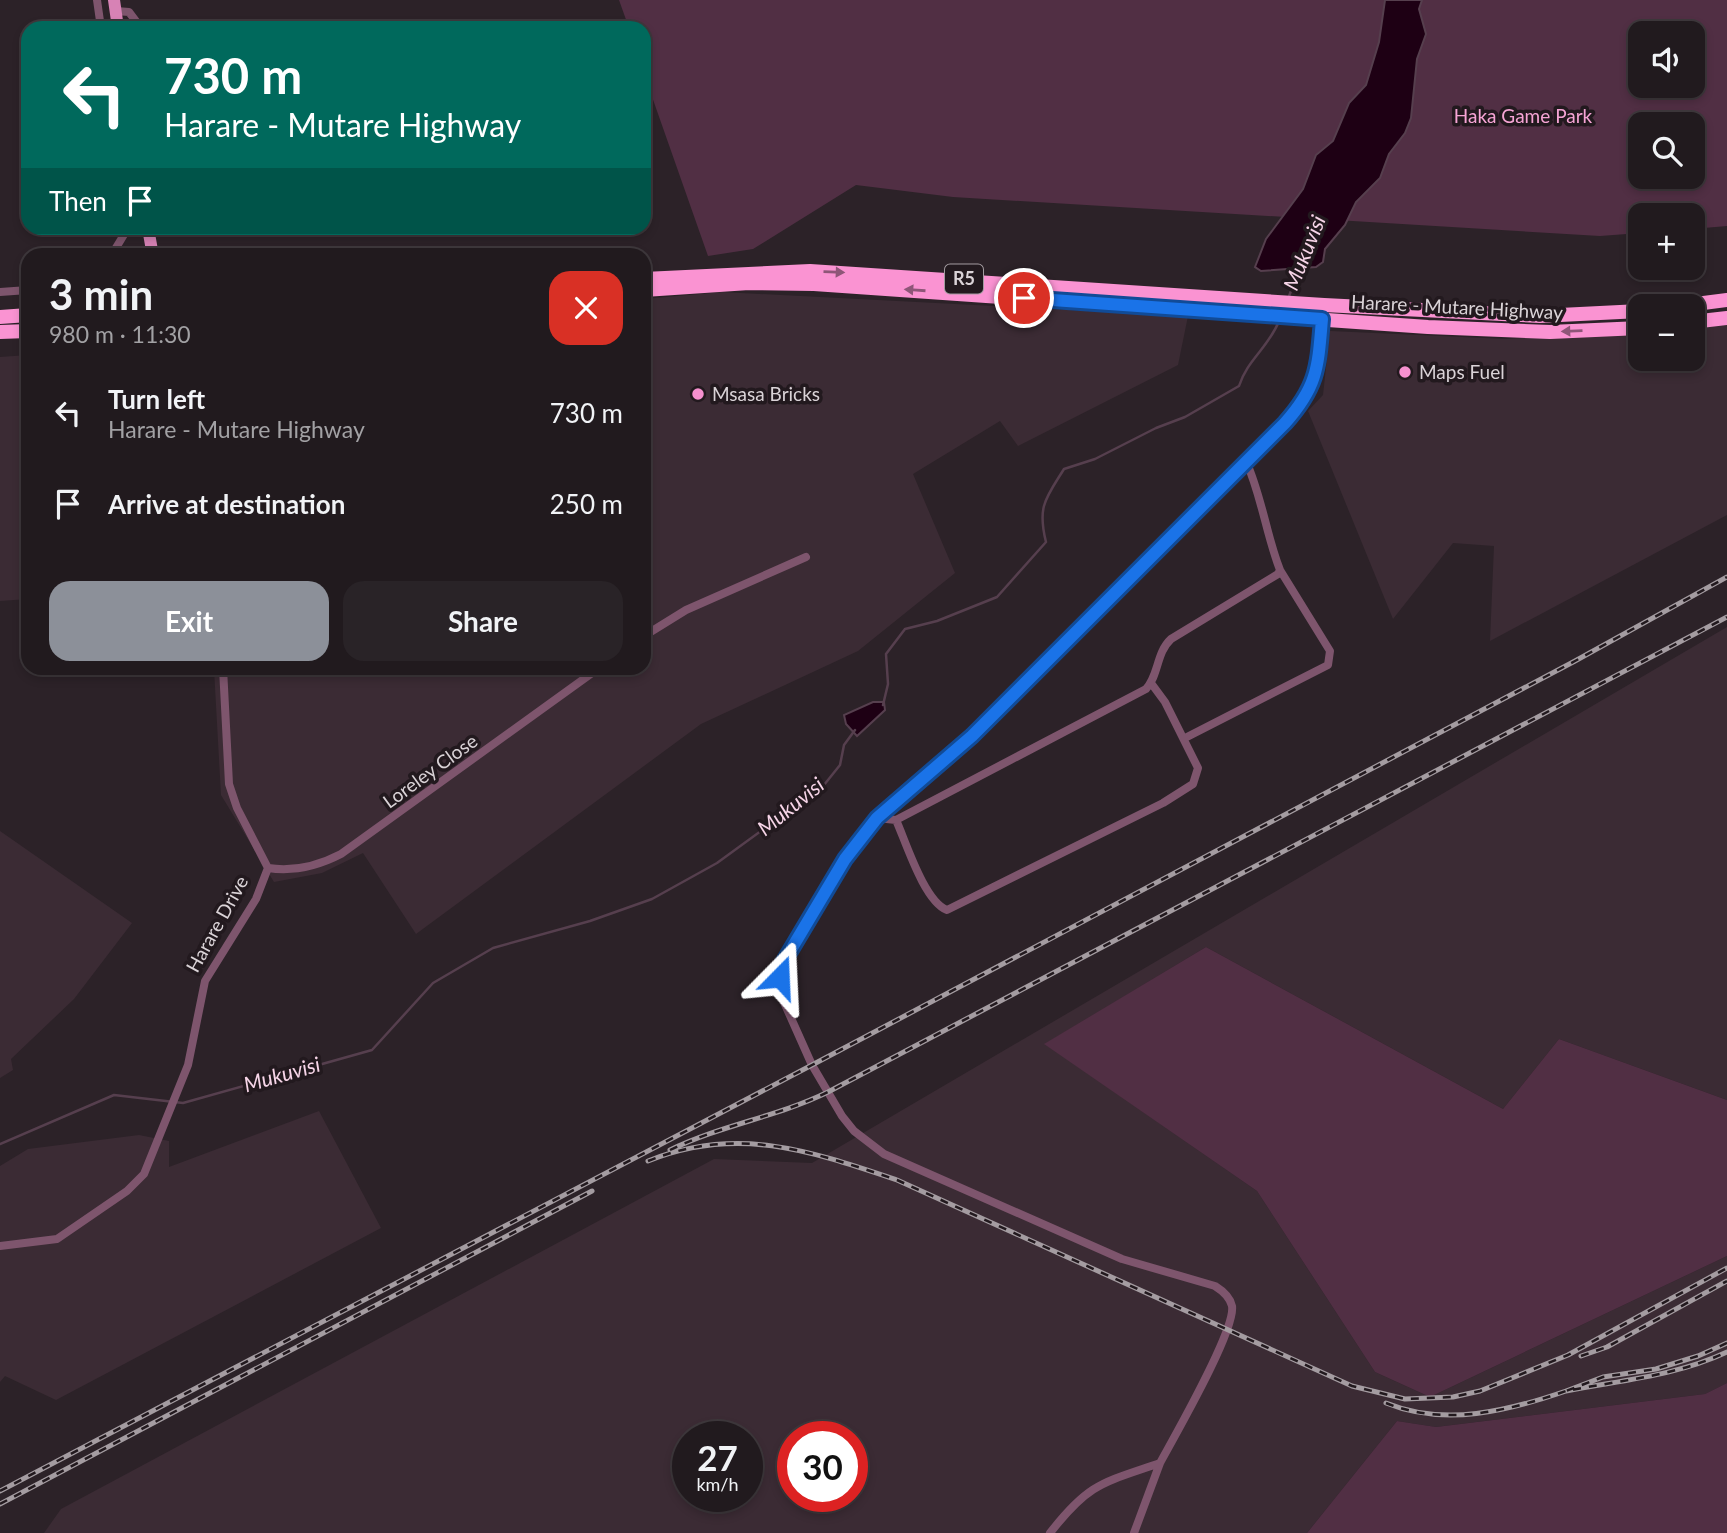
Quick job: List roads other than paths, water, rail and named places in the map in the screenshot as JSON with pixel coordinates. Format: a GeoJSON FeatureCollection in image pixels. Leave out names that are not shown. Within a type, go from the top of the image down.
{"type":"FeatureCollection","features":[{"type":"Feature","properties":{"kind":"highway","name":"Harare - Mutare Highway"},"geometry":{"type":"LineString","coordinates":[[651,279],[810,271],[1284,307],[1550,332],[1628,329]]}},
{"type":"Feature","properties":{"kind":"highway","name":"Harare - Mutare Highway"},"geometry":{"type":"LineString","coordinates":[[651,290],[749,283],[814,284],[1284,307]]}},
{"type":"Feature","properties":{"kind":"highway"},"geometry":{"type":"LineString","coordinates":[[1705,303],[1727,300]]}},
{"type":"Feature","properties":{"kind":"highway","name":"Harare - Mutare Highway"},"geometry":{"type":"LineString","coordinates":[[1323,312],[1540,316],[1628,312]]}},
{"type":"Feature","properties":{"kind":"highway"},"geometry":{"type":"LineString","coordinates":[[0,317],[21,316]]}},
{"type":"Feature","properties":{"kind":"highway"},"geometry":{"type":"LineString","coordinates":[[1705,321],[1727,318]]}},
{"type":"Feature","properties":{"kind":"highway"},"geometry":{"type":"LineString","coordinates":[[0,332],[21,331]]}},
{"type":"Feature","properties":{"kind":"street"},"geometry":{"type":"LineString","coordinates":[[97,0],[100,21]]}},
{"type":"Feature","properties":{"kind":"street"},"geometry":{"type":"LineString","coordinates":[[115,6],[129,12],[136,21]]}},
{"type":"Feature","properties":{"kind":"street"},"geometry":{"type":"LineString","coordinates":[[0,292],[21,290]]}},
{"type":"Feature","properties":{"kind":"street"},"geometry":{"type":"LineString","coordinates":[[1134,1533],[1160,1463],[1232,1314],[1227,1296],[1215,1286],[1122,1259],[884,1154],[867,1143],[842,1116],[812,1065],[788,1011],[780,977],[783,963],[845,859],[877,818],[972,736],[1285,423],[1311,390],[1323,312]]}},
{"type":"Feature","properties":{"kind":"street"},"geometry":{"type":"LineString","coordinates":[[1185,738],[1328,665],[1330,651],[1280,570],[1265,530],[1260,493],[1246,461]]}},
{"type":"Feature","properties":{"kind":"street"},"geometry":{"type":"LineString","coordinates":[[651,632],[686,610],[806,557]]}},
{"type":"Feature","properties":{"kind":"street"},"geometry":{"type":"LineString","coordinates":[[877,818],[896,820],[1138,693],[1151,683],[1160,653],[1171,639],[1264,584],[1280,570]]}},
{"type":"Feature","properties":{"kind":"street","name":"Harare Drive"},"geometry":{"type":"LineString","coordinates":[[0,1246],[57,1239],[127,1191],[144,1174],[180,1088],[191,1052],[205,981],[257,899],[268,868],[237,808],[229,785],[223,675]]}},
{"type":"Feature","properties":{"kind":"street","name":"Loreley Close"},"geometry":{"type":"LineString","coordinates":[[268,868],[312,867],[341,854],[589,675]]}},
{"type":"Feature","properties":{"kind":"street"},"geometry":{"type":"LineString","coordinates":[[896,820],[923,881],[939,905],[952,909],[1186,789],[1197,778],[1198,768],[1185,738],[1151,683]]}},
{"type":"Feature","properties":{"kind":"street"},"geometry":{"type":"LineString","coordinates":[[1050,1533],[1069,1508],[1096,1485],[1160,1463]]}},
{"type":"Feature","properties":{"kind":"water"},"geometry":{"type":"Polygon","coordinates":[[[1385,0],[1422,0],[1419,9],[1426,34],[1417,59],[1411,118],[1405,133],[1389,154],[1380,178],[1356,202],[1345,225],[1325,249],[1323,262],[1316,267],[1261,271],[1255,267],[1266,239],[1303,189],[1316,155],[1333,141],[1349,103],[1366,85],[1379,42],[1385,0]]]}},
{"type":"Feature","properties":{"kind":"water"},"geometry":{"type":"Polygon","coordinates":[[[873,702],[884,702],[885,710],[857,736],[846,724],[844,715],[873,702]]]}},
{"type":"Feature","properties":{"kind":"waterway","name":"Mukuvisi"},"geometry":{"type":"LineString","coordinates":[[1288,299],[1299,269]]}},
{"type":"Feature","properties":{"kind":"waterway","name":"Mukuvisi"},"geometry":{"type":"LineString","coordinates":[[883,705],[888,684],[886,654],[905,629],[937,621],[997,597],[1046,542],[1043,511],[1052,488],[1064,469],[1095,459],[1156,428],[1185,417],[1239,386],[1279,321]]}},
{"type":"Feature","properties":{"kind":"waterway","name":"Mukuvisi"},"geometry":{"type":"LineString","coordinates":[[0,1144],[114,1095],[183,1103],[372,1050],[433,983],[493,948],[590,921],[652,899],[717,863],[824,785],[840,765],[844,745],[855,730]]}},
{"type":"Feature","properties":{"kind":"railway"},"geometry":{"type":"LineString","coordinates":[[0,1491],[812,1065],[1575,661],[1727,577]]}},
{"type":"Feature","properties":{"kind":"railway"},"geometry":{"type":"LineString","coordinates":[[670,1150],[828,1092],[1727,617]]}},
{"type":"Feature","properties":{"kind":"railway"},"geometry":{"type":"LineString","coordinates":[[648,1161],[681,1150],[743,1144],[804,1152],[865,1169],[897,1180],[1352,1386],[1405,1399],[1453,1397],[1480,1391],[1568,1355],[1727,1268]]}},
{"type":"Feature","properties":{"kind":"railway"},"geometry":{"type":"LineString","coordinates":[[0,1504],[592,1191]]}},
{"type":"Feature","properties":{"kind":"railway"},"geometry":{"type":"LineString","coordinates":[[1581,1356],[1607,1347],[1727,1281]]}},
{"type":"Feature","properties":{"kind":"railway"},"geometry":{"type":"LineString","coordinates":[[1727,1343],[1698,1356],[1656,1369],[1603,1377],[1566,1391],[1668,1372],[1727,1352]]}},
{"type":"Feature","properties":{"kind":"railway"},"geometry":{"type":"LineString","coordinates":[[1386,1403],[1431,1414],[1476,1414],[1522,1405],[1566,1391]]}},
{"type":"Feature","properties":{"kind":"place","name":"Maps Fuel"},"geometry":{"type":"Point","coordinates":[1405,372]}},
{"type":"Feature","properties":{"kind":"place","name":"Msasa Bricks"},"geometry":{"type":"Point","coordinates":[698,394]}},
{"type":"Feature","properties":{"kind":"park label","name":"Haka Game Park"},"geometry":{"type":"Point","coordinates":[1523,116]}}]}
